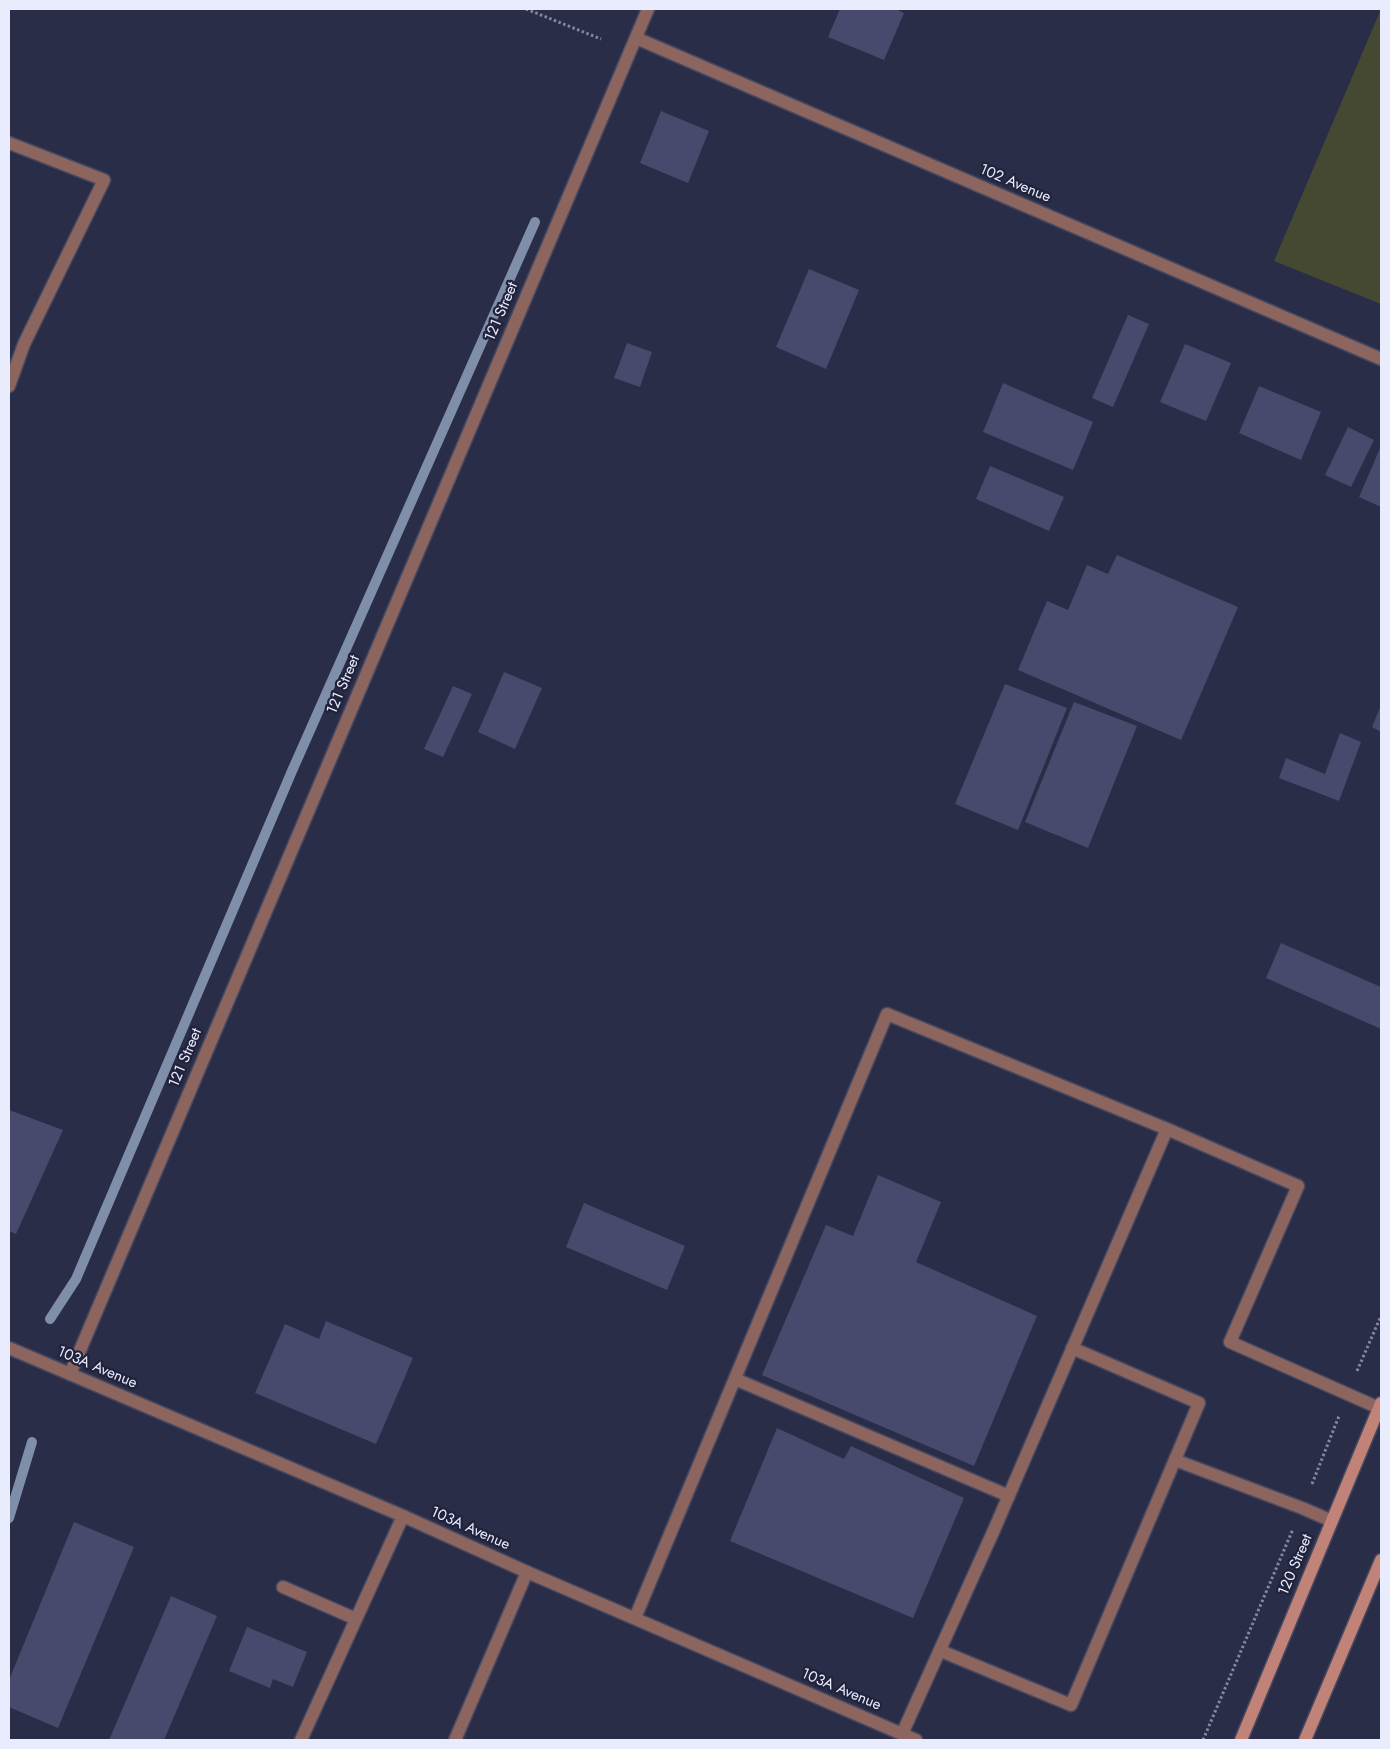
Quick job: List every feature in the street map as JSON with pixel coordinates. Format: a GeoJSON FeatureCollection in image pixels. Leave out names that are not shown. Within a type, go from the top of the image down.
{"type":"FeatureCollection","features":[{"type":"Feature","properties":{"kind":"main road","name":"120 Street"},"geometry":{"type":"LineString","coordinates":[[1241,1740],[1380,1406]]}},
{"type":"Feature","properties":{"kind":"main road"},"geometry":{"type":"LineString","coordinates":[[1305,1740],[1381,1560]]}},
{"type":"Feature","properties":{"kind":"main road"},"geometry":{"type":"LineString","coordinates":[[1312,1726],[1315,1740]]}},
{"type":"Feature","properties":{"kind":"street","name":"121 Street"},"geometry":{"type":"LineString","coordinates":[[70,1374],[648,9]]}},
{"type":"Feature","properties":{"kind":"street","name":"102 Avenue"},"geometry":{"type":"LineString","coordinates":[[636,38],[1381,359]]}},
{"type":"Feature","properties":{"kind":"street"},"geometry":{"type":"LineString","coordinates":[[9,143],[104,180],[24,344],[9,386]]}},
{"type":"Feature","properties":{"kind":"street"},"geometry":{"type":"LineString","coordinates":[[635,1618],[887,1014],[1298,1186],[1230,1342],[1380,1406]]}},
{"type":"Feature","properties":{"kind":"street"},"geometry":{"type":"LineString","coordinates":[[902,1734],[941,1651],[1167,1130]]}},
{"type":"Feature","properties":{"kind":"street","name":"103A Avenue"},"geometry":{"type":"LineString","coordinates":[[9,1348],[403,1516],[526,1572],[916,1740]]}},
{"type":"Feature","properties":{"kind":"street"},"geometry":{"type":"LineString","coordinates":[[941,1651],[1071,1705],[1199,1403],[1072,1348]]}},
{"type":"Feature","properties":{"kind":"street"},"geometry":{"type":"LineString","coordinates":[[735,1379],[1009,1496]]}},
{"type":"Feature","properties":{"kind":"street"},"geometry":{"type":"LineString","coordinates":[[1175,1460],[1332,1521]]}},
{"type":"Feature","properties":{"kind":"street"},"geometry":{"type":"LineString","coordinates":[[301,1740],[403,1516]]}},
{"type":"Feature","properties":{"kind":"street"},"geometry":{"type":"LineString","coordinates":[[455,1740],[526,1572]]}},
{"type":"Feature","properties":{"kind":"street"},"geometry":{"type":"LineString","coordinates":[[283,1587],[356,1619]]}},
{"type":"Feature","properties":{"kind":"path"},"geometry":{"type":"LineString","coordinates":[[526,9],[601,39]]}},
{"type":"Feature","properties":{"kind":"green space"},"geometry":{"type":"Polygon","coordinates":[[[1381,9],[1381,304],[1274,261],[1381,9]]]}},
{"type":"Feature","properties":{"kind":"building"},"geometry":{"type":"Polygon","coordinates":[[[840,9],[895,9],[904,13],[884,60],[828,37],[840,9]]]}},
{"type":"Feature","properties":{"kind":"building"},"geometry":{"type":"Polygon","coordinates":[[[661,111],[709,131],[688,183],[640,163],[661,111]]]}},
{"type":"Feature","properties":{"kind":"building"},"geometry":{"type":"Polygon","coordinates":[[[809,269],[859,290],[826,369],[776,347],[809,269]]]}},
{"type":"Feature","properties":{"kind":"building"},"geometry":{"type":"Polygon","coordinates":[[[1128,315],[1149,324],[1113,407],[1092,398],[1128,315]]]}},
{"type":"Feature","properties":{"kind":"building"},"geometry":{"type":"Polygon","coordinates":[[[627,343],[652,352],[640,387],[614,378],[627,343]]]}},
{"type":"Feature","properties":{"kind":"building"},"geometry":{"type":"Polygon","coordinates":[[[1185,344],[1231,363],[1206,421],[1160,402],[1185,344]]]}},
{"type":"Feature","properties":{"kind":"building"},"geometry":{"type":"Polygon","coordinates":[[[1003,383],[1093,422],[1073,470],[983,432],[1003,383]]]}},
{"type":"Feature","properties":{"kind":"building"},"geometry":{"type":"Polygon","coordinates":[[[1259,386],[1321,412],[1301,460],[1239,433],[1259,386]]]}},
{"type":"Feature","properties":{"kind":"building"},"geometry":{"type":"Polygon","coordinates":[[[1348,427],[1374,440],[1351,487],[1325,475],[1348,427]]]}},
{"type":"Feature","properties":{"kind":"building"},"geometry":{"type":"Polygon","coordinates":[[[1381,446],[1381,507],[1359,497],[1381,446]]]}},
{"type":"Feature","properties":{"kind":"building"},"geometry":{"type":"Polygon","coordinates":[[[990,466],[1064,497],[1049,531],[976,499],[990,466]]]}},
{"type":"Feature","properties":{"kind":"building"},"geometry":{"type":"Polygon","coordinates":[[[1117,555],[1238,607],[1181,740],[1018,670],[1047,601],[1068,610],[1087,565],[1108,574],[1117,555]]]}},
{"type":"Feature","properties":{"kind":"building"},"geometry":{"type":"Polygon","coordinates":[[[504,672],[542,688],[515,749],[478,732],[504,672]]]}},
{"type":"Feature","properties":{"kind":"building"},"geometry":{"type":"Polygon","coordinates":[[[1005,684],[1067,708],[1018,830],[955,804],[1005,684]]]}},
{"type":"Feature","properties":{"kind":"building"},"geometry":{"type":"Polygon","coordinates":[[[453,686],[472,694],[443,757],[424,749],[453,686]]]}},
{"type":"Feature","properties":{"kind":"building"},"geometry":{"type":"Polygon","coordinates":[[[1074,702],[1137,726],[1088,848],[1025,822],[1074,702]]]}},
{"type":"Feature","properties":{"kind":"building"},"geometry":{"type":"Polygon","coordinates":[[[1381,705],[1381,732],[1372,727],[1381,705]]]}},
{"type":"Feature","properties":{"kind":"building"},"geometry":{"type":"Polygon","coordinates":[[[1340,733],[1361,742],[1339,801],[1279,778],[1286,758],[1325,774],[1340,733]]]}},
{"type":"Feature","properties":{"kind":"building"},"geometry":{"type":"Polygon","coordinates":[[[1281,943],[1381,987],[1381,1029],[1266,978],[1281,943]]]}},
{"type":"Feature","properties":{"kind":"building"},"geometry":{"type":"Polygon","coordinates":[[[9,1110],[63,1130],[16,1234],[9,1231],[9,1110]]]}},
{"type":"Feature","properties":{"kind":"building"},"geometry":{"type":"Polygon","coordinates":[[[878,1175],[941,1202],[916,1262],[1037,1316],[974,1466],[762,1375],[826,1225],[853,1236],[878,1175]]]}},
{"type":"Feature","properties":{"kind":"building"},"geometry":{"type":"Polygon","coordinates":[[[584,1203],[685,1246],[667,1290],[566,1247],[584,1203]]]}},
{"type":"Feature","properties":{"kind":"building"},"geometry":{"type":"Polygon","coordinates":[[[326,1321],[413,1358],[376,1444],[255,1393],[285,1324],[319,1339],[326,1321]]]}},
{"type":"Feature","properties":{"kind":"building"},"geometry":{"type":"Polygon","coordinates":[[[777,1428],[844,1459],[851,1446],[964,1498],[913,1618],[730,1541],[777,1428]]]}},
{"type":"Feature","properties":{"kind":"building"},"geometry":{"type":"Polygon","coordinates":[[[74,1522],[134,1547],[58,1728],[9,1707],[9,1680],[74,1522]]]}},
{"type":"Feature","properties":{"kind":"building"},"geometry":{"type":"Polygon","coordinates":[[[171,1596],[217,1616],[164,1740],[109,1740],[171,1596]]]}},
{"type":"Feature","properties":{"kind":"building"},"geometry":{"type":"Polygon","coordinates":[[[247,1627],[307,1652],[293,1687],[273,1679],[270,1688],[229,1671],[247,1627]]]}},
{"type":"Feature","properties":{"kind":"waterway"},"geometry":{"type":"LineString","coordinates":[[50,1319],[76,1279],[292,771],[535,222]]}},
{"type":"Feature","properties":{"kind":"waterway"},"geometry":{"type":"LineString","coordinates":[[9,1518],[32,1442]]}}]}
